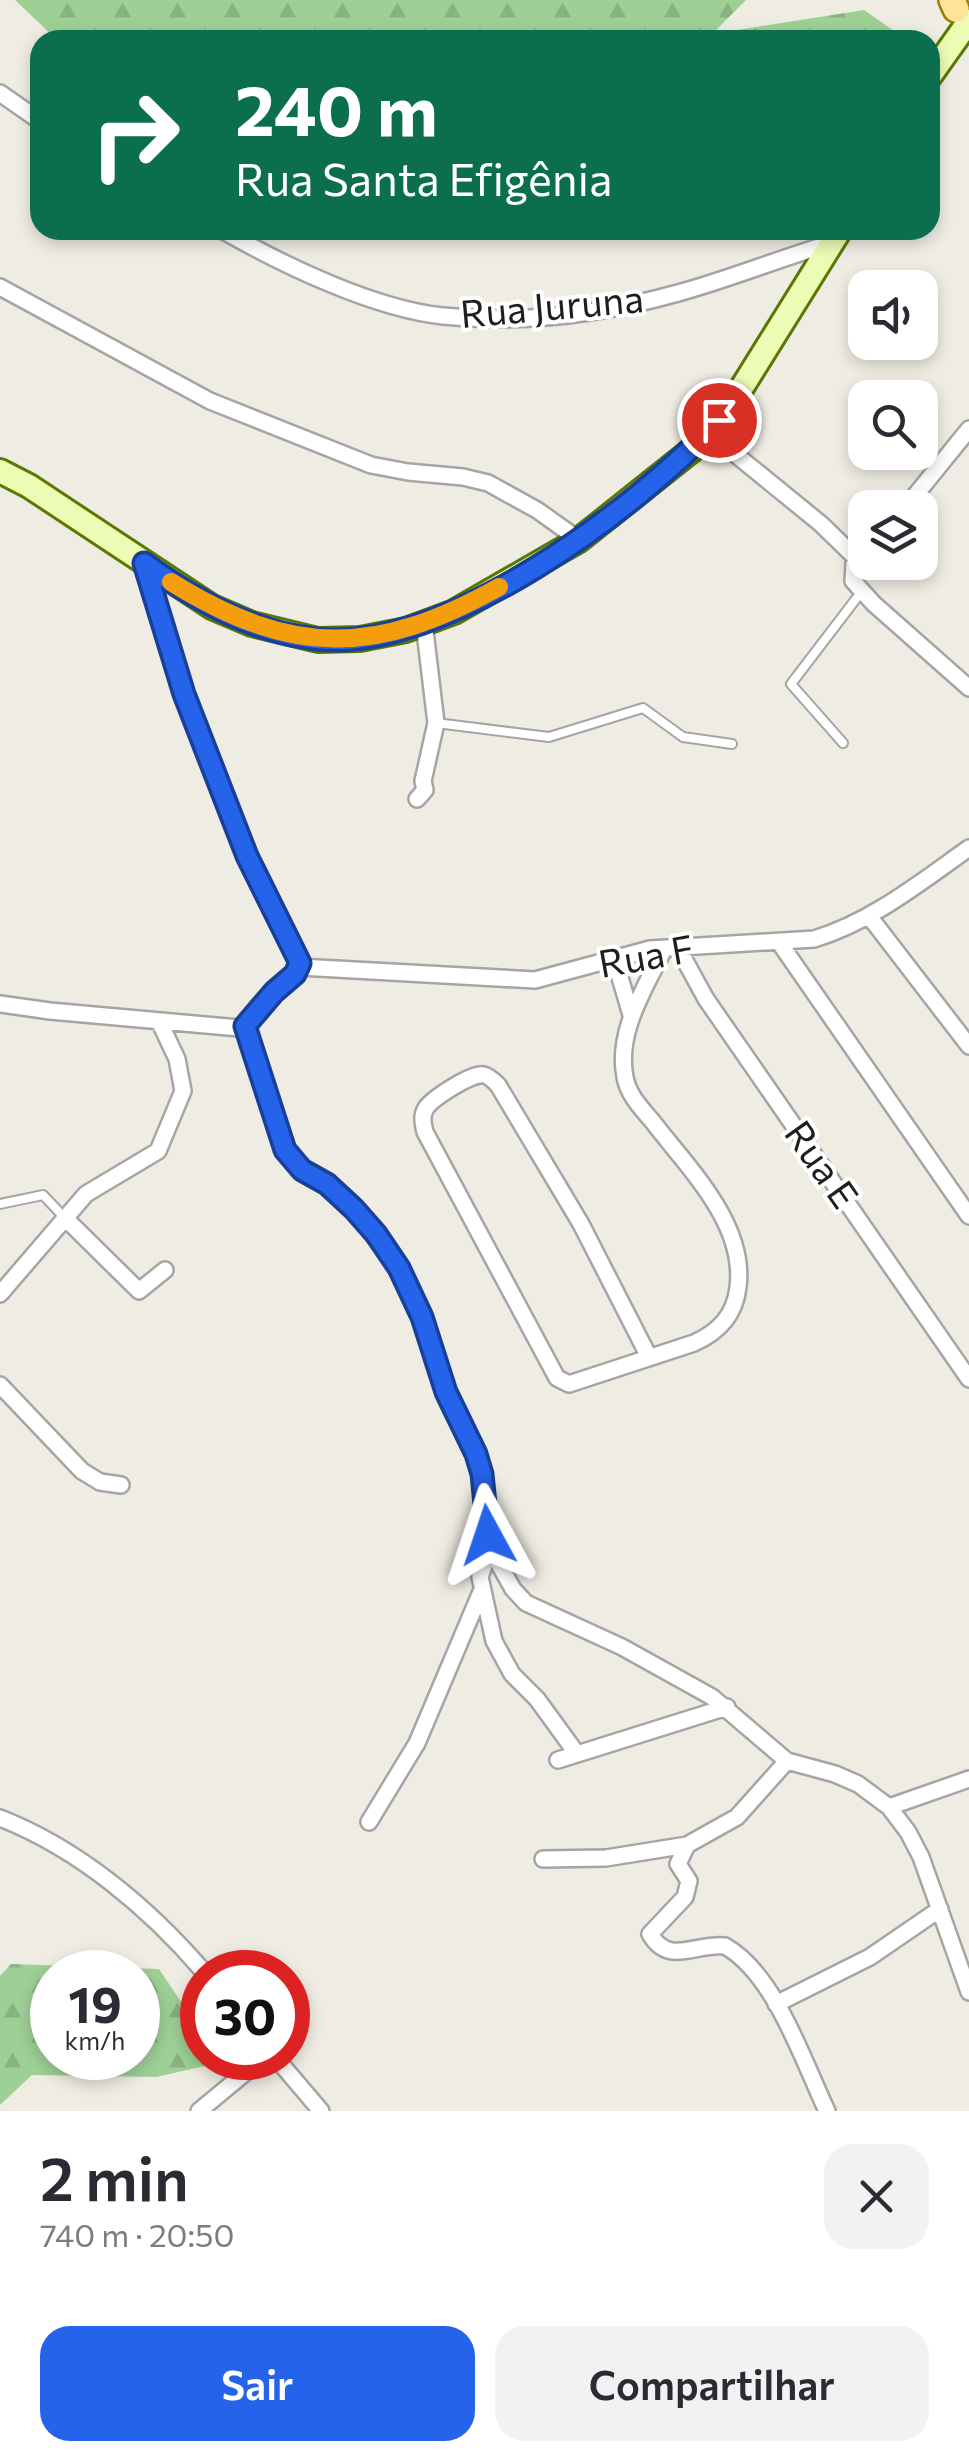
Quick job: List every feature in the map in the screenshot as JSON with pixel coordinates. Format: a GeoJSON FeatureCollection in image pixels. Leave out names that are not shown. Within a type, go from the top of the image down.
{"type":"FeatureCollection","features":[{"type":"Feature","properties":{"kind":"main road"},"geometry":{"type":"LineString","coordinates":[[940,58],[959,13]]}},
{"type":"Feature","properties":{"kind":"main road"},"geometry":{"type":"LineString","coordinates":[[0,471],[29,486],[212,608],[282,633],[318,640],[360,639],[424,623],[454,612],[579,540],[652,484],[708,432],[751,373],[834,240]]}},
{"type":"Feature","properties":{"kind":"street"},"geometry":{"type":"LineString","coordinates":[[0,92],[30,114]]}},
{"type":"Feature","properties":{"kind":"street","name":"Rua Juruna"},"geometry":{"type":"LineString","coordinates":[[242,240],[306,272],[408,310],[483,318],[591,312],[648,302],[827,240]]}},
{"type":"Feature","properties":{"kind":"street"},"geometry":{"type":"LineString","coordinates":[[0,287],[210,401],[371,465],[463,476],[488,483],[537,510],[579,540]]}},
{"type":"Feature","properties":{"kind":"street"},"geometry":{"type":"LineString","coordinates":[[920,490],[969,429]]}},
{"type":"Feature","properties":{"kind":"street"},"geometry":{"type":"LineString","coordinates":[[708,432],[848,546]]}},
{"type":"Feature","properties":{"kind":"street"},"geometry":{"type":"LineString","coordinates":[[144,563],[184,694],[247,856],[300,959],[300,967],[245,1026]]}},
{"type":"Feature","properties":{"kind":"street"},"geometry":{"type":"LineString","coordinates":[[852,580],[969,688]]}},
{"type":"Feature","properties":{"kind":"street"},"geometry":{"type":"LineString","coordinates":[[417,799],[425,790],[422,781],[436,722],[424,623]]}},
{"type":"Feature","properties":{"kind":"street"},"geometry":{"type":"LineString","coordinates":[[964,852],[969,870]]}},
{"type":"Feature","properties":{"kind":"street","name":"Rua F"},"geometry":{"type":"LineString","coordinates":[[300,967],[535,980],[614,957],[671,948],[779,942],[826,935],[870,916],[964,852]]}},
{"type":"Feature","properties":{"kind":"street"},"geometry":{"type":"LineString","coordinates":[[870,916],[969,1046]]}},
{"type":"Feature","properties":{"kind":"street"},"geometry":{"type":"LineString","coordinates":[[779,942],[969,1216]]}},
{"type":"Feature","properties":{"kind":"street"},"geometry":{"type":"LineString","coordinates":[[650,1357],[581,1224],[498,1085],[489,1077],[476,1075],[428,1104],[423,1114],[425,1132],[558,1378],[569,1384],[694,1343],[713,1334],[723,1324],[737,1296],[738,1263],[733,1238],[720,1212],[627,1085],[624,1054],[631,1015],[671,948]]}},
{"type":"Feature","properties":{"kind":"street","name":"Rua E"},"geometry":{"type":"LineString","coordinates":[[671,948],[969,1379]]}},
{"type":"Feature","properties":{"kind":"street"},"geometry":{"type":"LineString","coordinates":[[614,957],[631,1015]]}},
{"type":"Feature","properties":{"kind":"street"},"geometry":{"type":"LineString","coordinates":[[0,1004],[245,1026]]}},
{"type":"Feature","properties":{"kind":"street"},"geometry":{"type":"LineString","coordinates":[[0,1294],[64,1217],[103,1182],[158,1151],[183,1090],[177,1059],[159,1021]]}},
{"type":"Feature","properties":{"kind":"street"},"geometry":{"type":"LineString","coordinates":[[245,1026],[285,1150],[302,1170],[327,1184],[354,1209],[399,1268],[422,1317],[446,1392],[476,1454],[490,1548],[506,1579],[526,1603],[622,1646],[712,1696],[788,1760],[858,1784],[889,1807],[921,1857],[969,1992]]}},
{"type":"Feature","properties":{"kind":"street"},"geometry":{"type":"LineString","coordinates":[[64,1217],[138,1291],[165,1270]]}},
{"type":"Feature","properties":{"kind":"street"},"geometry":{"type":"LineString","coordinates":[[0,1386],[82,1471],[100,1482],[121,1486]]}},
{"type":"Feature","properties":{"kind":"street"},"geometry":{"type":"LineString","coordinates":[[490,1548],[480,1577],[494,1641],[503,1660],[577,1754]]}},
{"type":"Feature","properties":{"kind":"street"},"geometry":{"type":"LineString","coordinates":[[369,1822],[417,1743],[481,1592]]}},
{"type":"Feature","properties":{"kind":"street"},"geometry":{"type":"LineString","coordinates":[[558,1760],[727,1707]]}},
{"type":"Feature","properties":{"kind":"street"},"geometry":{"type":"LineString","coordinates":[[543,1859],[606,1858],[687,1845],[737,1817],[788,1760]]}},
{"type":"Feature","properties":{"kind":"street"},"geometry":{"type":"LineString","coordinates":[[889,1807],[969,1779]]}},
{"type":"Feature","properties":{"kind":"street"},"geometry":{"type":"LineString","coordinates":[[0,1818],[52,1840],[88,1864],[180,1950]]}},
{"type":"Feature","properties":{"kind":"street"},"geometry":{"type":"LineString","coordinates":[[687,1845],[678,1864],[689,1881],[687,1891],[650,1934],[658,1945],[673,1952],[718,1944],[748,1966],[776,2004],[827,2111]]}},
{"type":"Feature","properties":{"kind":"street"},"geometry":{"type":"LineString","coordinates":[[776,2004],[870,1957],[940,1909]]}},
{"type":"Feature","properties":{"kind":"street"},"geometry":{"type":"LineString","coordinates":[[199,2111],[236,2080]]}},
{"type":"Feature","properties":{"kind":"street"},"geometry":{"type":"LineString","coordinates":[[294,2080],[320,2111]]}},
{"type":"Feature","properties":{"kind":"lane"},"geometry":{"type":"LineString","coordinates":[[843,743],[791,684],[862,592]]}},
{"type":"Feature","properties":{"kind":"lane"},"geometry":{"type":"LineString","coordinates":[[436,722],[549,737],[644,708],[683,737],[732,744]]}},
{"type":"Feature","properties":{"kind":"lane"},"geometry":{"type":"LineString","coordinates":[[0,1204],[43,1194],[64,1217]]}},
{"type":"Feature","properties":{"kind":"green space"},"geometry":{"type":"Polygon","coordinates":[[[15,0],[746,0],[716,30],[46,30],[15,0]]]}},
{"type":"Feature","properties":{"kind":"green space"},"geometry":{"type":"Polygon","coordinates":[[[864,10],[893,30],[737,30],[864,10]]]}},
{"type":"Feature","properties":{"kind":"green space"},"geometry":{"type":"Polygon","coordinates":[[[11,1964],[30,1965],[30,2077],[0,2105],[0,1976],[11,1964]]]}},
{"type":"Feature","properties":{"kind":"green space"},"geometry":{"type":"Polygon","coordinates":[[[160,1970],[180,2000],[180,2072],[160,2076],[160,1970]]]}},
{"type":"Feature","properties":{"kind":"slow traffic"},"geometry":{"type":"LineString","coordinates":[[171,582],[212,608],[252,624],[318,640],[360,639],[406,630],[454,612],[499,587]]}},
{"type":"Feature","properties":{"kind":"route"},"geometry":{"type":"LineString","coordinates":[[488,1535],[482,1474],[476,1454],[446,1392],[422,1317],[399,1268],[354,1209],[327,1184],[293,1162],[281,1140],[245,1026],[295,974],[300,959],[247,856],[184,694],[144,563],[212,608],[282,633],[318,640],[360,639],[406,630],[454,612],[579,540],[692,450],[719,420]]}}]}
